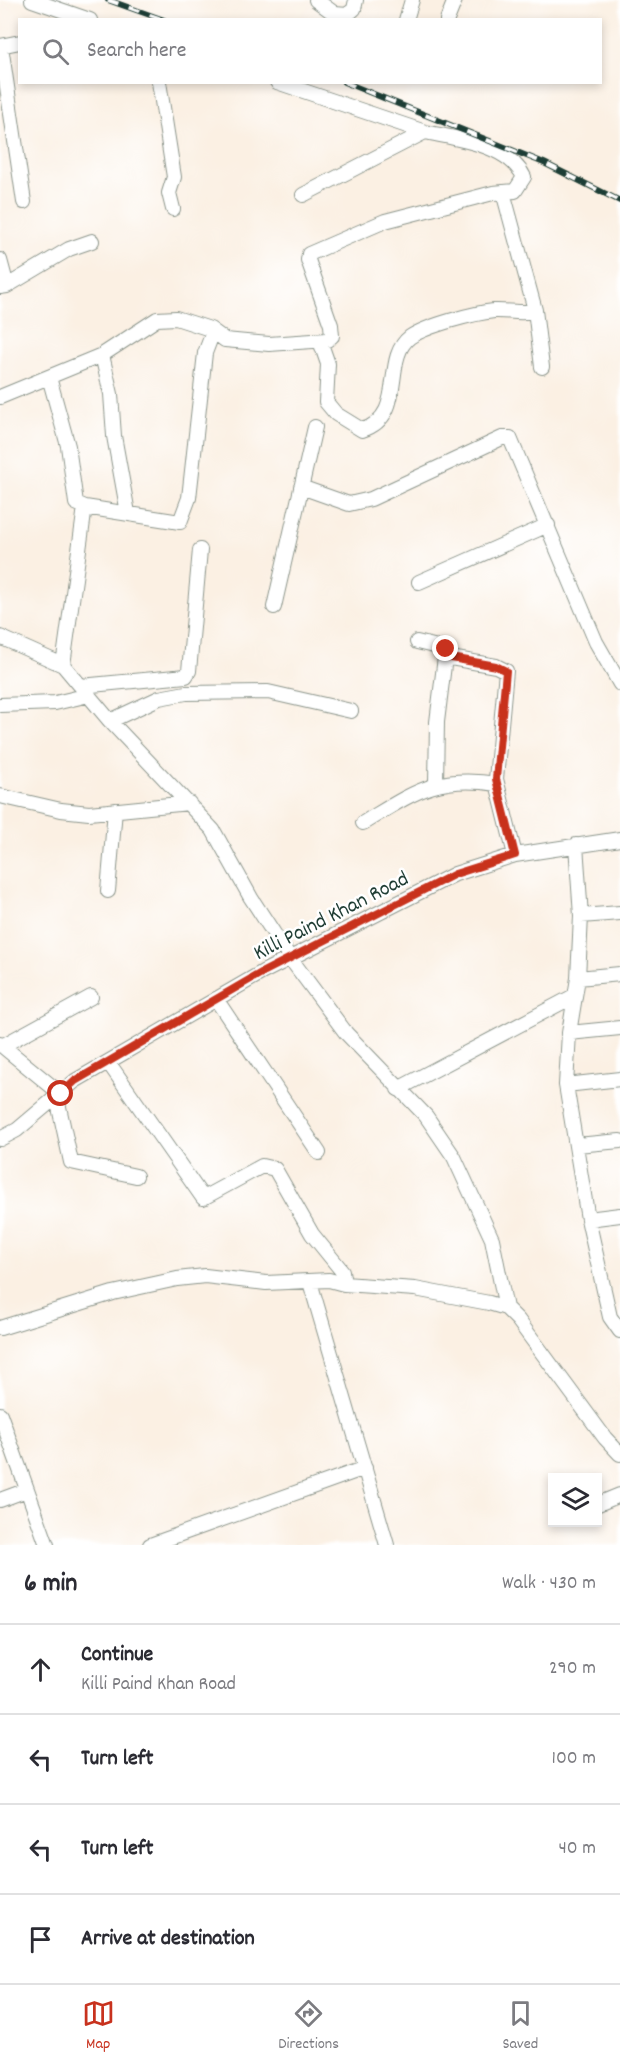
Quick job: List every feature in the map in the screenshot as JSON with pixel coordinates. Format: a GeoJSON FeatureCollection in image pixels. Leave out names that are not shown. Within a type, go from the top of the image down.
{"type":"FeatureCollection","features":[{"type":"Feature","properties":{"kind":"street"},"geometry":{"type":"LineString","coordinates":[[32,0],[84,18]]}},
{"type":"Feature","properties":{"kind":"street"},"geometry":{"type":"LineString","coordinates":[[316,0],[335,14],[347,15],[354,9],[356,0]]}},
{"type":"Feature","properties":{"kind":"street"},"geometry":{"type":"LineString","coordinates":[[407,18],[412,0]]}},
{"type":"Feature","properties":{"kind":"street"},"geometry":{"type":"LineString","coordinates":[[448,18],[455,0]]}},
{"type":"Feature","properties":{"kind":"street"},"geometry":{"type":"LineString","coordinates":[[18,42],[0,46],[24,202]]}},
{"type":"Feature","properties":{"kind":"street"},"geometry":{"type":"LineString","coordinates":[[159,84],[165,138],[174,177],[169,193],[173,209]]}},
{"type":"Feature","properties":{"kind":"street"},"geometry":{"type":"LineString","coordinates":[[0,397],[102,355],[158,319],[176,318],[213,332],[225,340],[269,344],[327,340],[332,336],[332,325],[308,260],[309,254],[385,221],[515,191],[524,177],[519,166],[485,147],[425,132],[282,84]]}},
{"type":"Feature","properties":{"kind":"street"},"geometry":{"type":"LineString","coordinates":[[303,195],[425,132]]}},
{"type":"Feature","properties":{"kind":"street"},"geometry":{"type":"LineString","coordinates":[[503,192],[535,310],[542,367]]}},
{"type":"Feature","properties":{"kind":"street"},"geometry":{"type":"LineString","coordinates":[[0,260],[3,286],[69,249],[92,241]]}},
{"type":"Feature","properties":{"kind":"street"},"geometry":{"type":"LineString","coordinates":[[320,341],[328,364],[326,402],[336,414],[362,430],[374,426],[387,412],[403,345],[411,337],[464,316],[496,311],[522,313],[535,310]]}},
{"type":"Feature","properties":{"kind":"street"},"geometry":{"type":"LineString","coordinates":[[49,377],[68,447],[76,503],[85,507],[180,522],[189,498],[205,352],[213,332]]}},
{"type":"Feature","properties":{"kind":"street"},"geometry":{"type":"LineString","coordinates":[[102,355],[111,394],[114,436],[128,513]]}},
{"type":"Feature","properties":{"kind":"street"},"geometry":{"type":"LineString","coordinates":[[274,607],[315,428]]}},
{"type":"Feature","properties":{"kind":"street"},"geometry":{"type":"LineString","coordinates":[[301,487],[349,504],[371,499],[502,438],[510,438],[596,642],[620,684]]}},
{"type":"Feature","properties":{"kind":"street"},"geometry":{"type":"LineString","coordinates":[[63,665],[85,507]]}},
{"type":"Feature","properties":{"kind":"street"},"geometry":{"type":"LineString","coordinates":[[419,582],[548,525]]}},
{"type":"Feature","properties":{"kind":"street"},"geometry":{"type":"LineString","coordinates":[[0,705],[55,703],[85,690],[186,676],[189,671],[200,550]]}},
{"type":"Feature","properties":{"kind":"street"},"geometry":{"type":"LineString","coordinates":[[0,637],[63,665],[110,721],[213,830],[251,898],[290,958],[346,1033],[426,1116],[469,1185],[492,1239],[506,1308],[530,1334],[605,1438],[620,1454]]}},
{"type":"Feature","properties":{"kind":"street"},"geometry":{"type":"LineString","coordinates":[[417,642],[446,649],[437,722],[436,784]]}},
{"type":"Feature","properties":{"kind":"street"},"geometry":{"type":"LineString","coordinates":[[446,657],[496,666],[506,671],[497,784],[515,855]]}},
{"type":"Feature","properties":{"kind":"street"},"geometry":{"type":"LineString","coordinates":[[110,721],[159,698],[186,693],[268,692],[351,711]]}},
{"type":"Feature","properties":{"kind":"street"},"geometry":{"type":"LineString","coordinates":[[363,823],[436,784],[466,779],[497,784]]}},
{"type":"Feature","properties":{"kind":"street"},"geometry":{"type":"LineString","coordinates":[[0,796],[61,810],[89,813],[189,803]]}},
{"type":"Feature","properties":{"kind":"street"},"geometry":{"type":"LineString","coordinates":[[108,891],[115,810]]}},
{"type":"Feature","properties":{"kind":"street","name":"Killi Paind Khan Road"},"geometry":{"type":"LineString","coordinates":[[0,1139],[17,1130],[75,1081],[290,958],[455,874],[515,855],[620,839]]}},
{"type":"Feature","properties":{"kind":"street"},"geometry":{"type":"LineString","coordinates":[[576,845],[581,916],[578,978],[569,1033],[566,1085],[588,1219],[610,1317],[620,1331]]}},
{"type":"Feature","properties":{"kind":"street"},"geometry":{"type":"LineString","coordinates":[[581,916],[620,913]]}},
{"type":"Feature","properties":{"kind":"street"},"geometry":{"type":"LineString","coordinates":[[578,978],[620,974]]}},
{"type":"Feature","properties":{"kind":"street"},"geometry":{"type":"LineString","coordinates":[[398,1089],[574,996]]}},
{"type":"Feature","properties":{"kind":"street"},"geometry":{"type":"LineString","coordinates":[[91,997],[1,1045],[59,1096],[71,1162],[136,1176]]}},
{"type":"Feature","properties":{"kind":"street"},"geometry":{"type":"LineString","coordinates":[[216,999],[319,1153]]}},
{"type":"Feature","properties":{"kind":"street"},"geometry":{"type":"LineString","coordinates":[[569,1033],[620,1028]]}},
{"type":"Feature","properties":{"kind":"street"},"geometry":{"type":"LineString","coordinates":[[108,1062],[203,1198],[262,1166],[272,1167],[312,1234],[342,1271],[344,1284]]}},
{"type":"Feature","properties":{"kind":"street"},"geometry":{"type":"LineString","coordinates":[[566,1085],[620,1079]]}},
{"type":"Feature","properties":{"kind":"street"},"geometry":{"type":"LineString","coordinates":[[577,1145],[620,1141]]}},
{"type":"Feature","properties":{"kind":"street"},"geometry":{"type":"LineString","coordinates":[[588,1219],[620,1215]]}},
{"type":"Feature","properties":{"kind":"street"},"geometry":{"type":"LineString","coordinates":[[0,1328],[113,1293],[177,1279],[205,1276],[266,1283],[329,1280],[344,1284],[416,1289],[506,1308]]}},
{"type":"Feature","properties":{"kind":"street"},"geometry":{"type":"LineString","coordinates":[[310,1282],[387,1545]]}},
{"type":"Feature","properties":{"kind":"street"},"geometry":{"type":"LineString","coordinates":[[1,1420],[47,1545]]}},
{"type":"Feature","properties":{"kind":"street"},"geometry":{"type":"LineString","coordinates":[[150,1545],[364,1468]]}},
{"type":"Feature","properties":{"kind":"street"},"geometry":{"type":"LineString","coordinates":[[0,1500],[27,1490]]}},
{"type":"Feature","properties":{"kind":"street"},"geometry":{"type":"LineString","coordinates":[[602,1502],[620,1495]]}},
{"type":"Feature","properties":{"kind":"railway"},"geometry":{"type":"LineString","coordinates":[[108,0],[158,18]]}},
{"type":"Feature","properties":{"kind":"railway"},"geometry":{"type":"LineString","coordinates":[[349,84],[544,163],[620,201]]}},
{"type":"Feature","properties":{"kind":"route"},"geometry":{"type":"LineString","coordinates":[[61,1094],[75,1081],[263,972],[455,874],[515,855],[496,779],[506,671],[496,666],[446,657],[446,649]]}}]}
